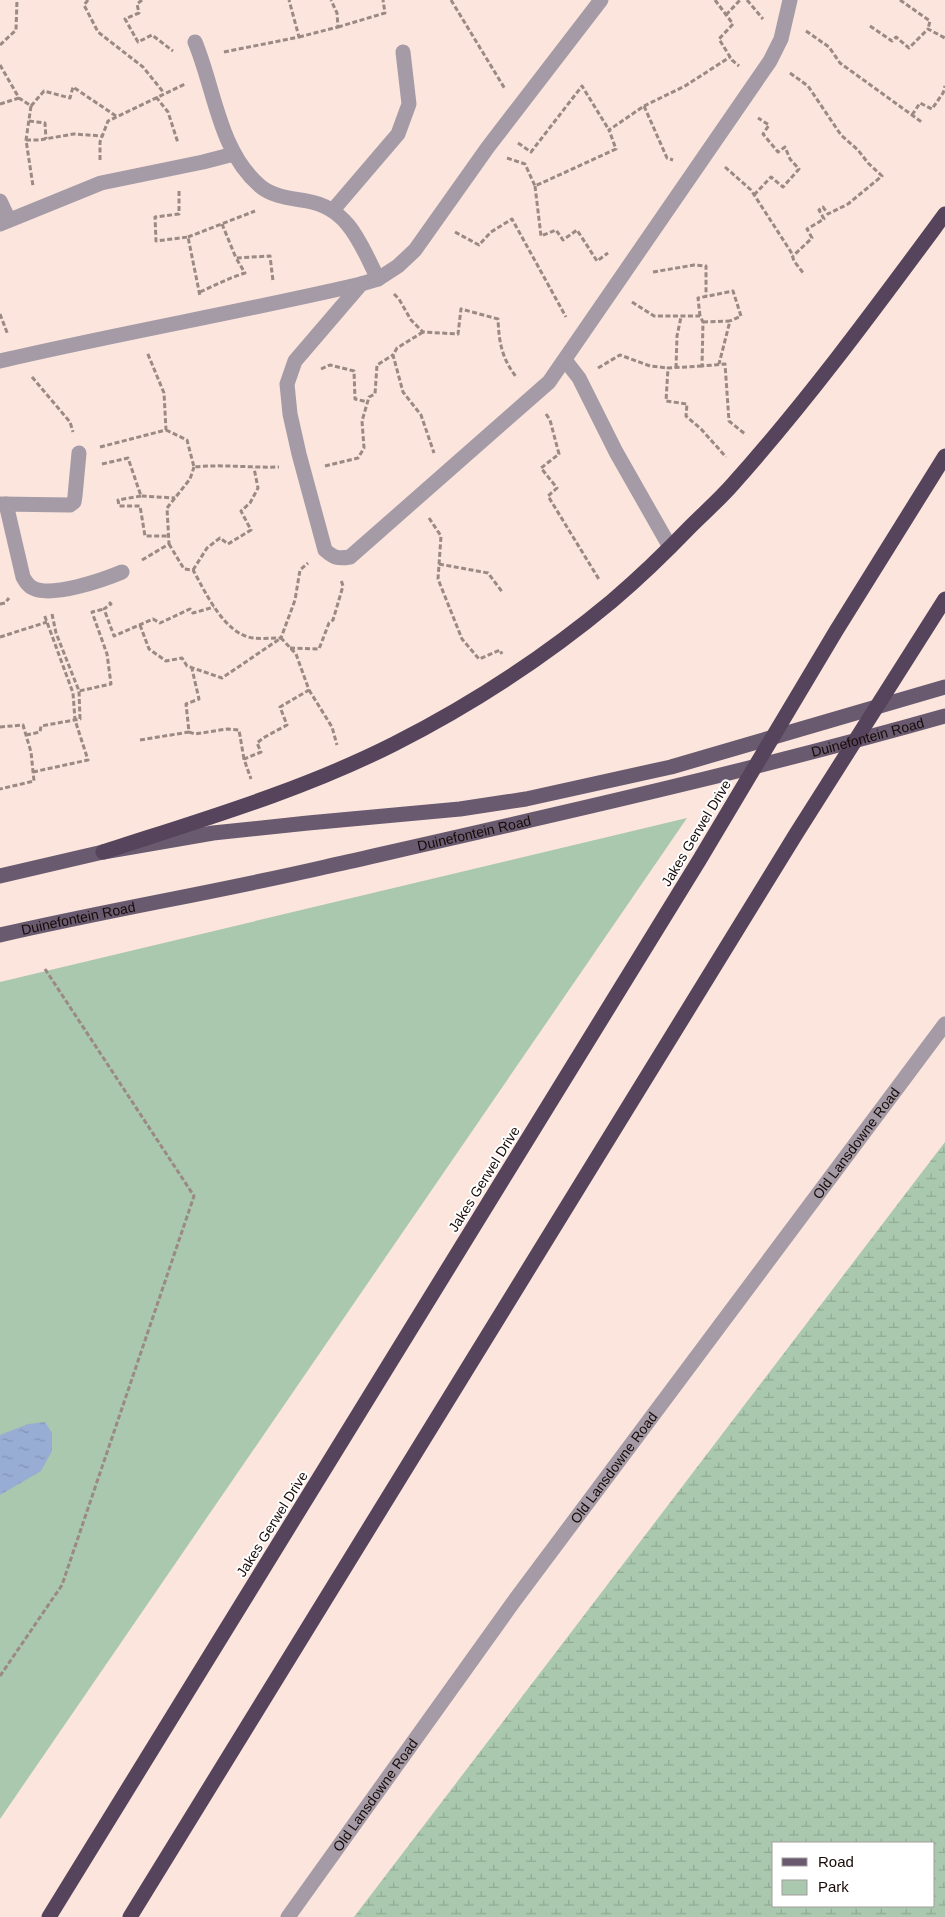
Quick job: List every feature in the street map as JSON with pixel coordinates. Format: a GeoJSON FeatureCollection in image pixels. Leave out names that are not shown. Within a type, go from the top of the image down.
{"type":"FeatureCollection","features":[{"type":"Feature","properties":{"kind":"highway"},"geometry":{"type":"LineString","coordinates":[[103,852],[323,777],[403,739],[468,702],[547,651],[612,601],[670,547],[742,473],[857,332],[945,214]]}},
{"type":"Feature","properties":{"kind":"highway","name":"Jakes Gerwel Drive"},"geometry":{"type":"LineString","coordinates":[[49,1917],[700,859],[836,631],[945,456]]}},
{"type":"Feature","properties":{"kind":"highway"},"geometry":{"type":"LineString","coordinates":[[130,1917],[796,834],[945,599]]}},
{"type":"Feature","properties":{"kind":"main road","name":"Duinefontein Road"},"geometry":{"type":"LineString","coordinates":[[0,876],[103,852],[213,834],[460,809],[526,799],[670,767],[945,687]]}},
{"type":"Feature","properties":{"kind":"main road","name":"Duinefontein Road"},"geometry":{"type":"LineString","coordinates":[[0,934],[324,867],[476,831],[562,814],[702,780],[945,716]]}},
{"type":"Feature","properties":{"kind":"street"},"geometry":{"type":"LineString","coordinates":[[361,284],[295,361],[287,384],[290,414],[302,466],[329,554],[340,558],[350,556],[549,382],[771,58],[781,39],[790,0]]}},
{"type":"Feature","properties":{"kind":"street"},"geometry":{"type":"LineString","coordinates":[[0,362],[139,331],[276,304],[378,279],[398,266],[415,250],[436,223],[488,147],[599,1]]}},
{"type":"Feature","properties":{"kind":"street"},"geometry":{"type":"LineString","coordinates":[[198,49],[225,133],[234,154],[248,174],[262,188],[278,196],[314,202],[333,210],[355,233],[378,279]]}},
{"type":"Feature","properties":{"kind":"street"},"geometry":{"type":"LineString","coordinates":[[333,210],[398,134],[409,104],[403,52]]}},
{"type":"Feature","properties":{"kind":"street"},"geometry":{"type":"LineString","coordinates":[[0,202],[5,222],[101,183],[234,154]]}},
{"type":"Feature","properties":{"kind":"street"},"geometry":{"type":"LineString","coordinates":[[565,360],[579,378],[616,452],[670,547]]}},
{"type":"Feature","properties":{"kind":"street"},"geometry":{"type":"LineString","coordinates":[[79,453],[74,502],[70,505],[3,504],[23,577],[27,584],[40,590],[97,582],[122,572]]}},
{"type":"Feature","properties":{"kind":"street","name":"Old Lansdowne Road"},"geometry":{"type":"LineString","coordinates":[[288,1917],[512,1604],[945,1024]]}},
{"type":"Feature","properties":{"kind":"path"},"geometry":{"type":"LineString","coordinates":[[0,45],[16,30],[17,0]]}},
{"type":"Feature","properties":{"kind":"path"},"geometry":{"type":"LineString","coordinates":[[88,0],[84,5],[98,32],[144,67],[164,93]]}},
{"type":"Feature","properties":{"kind":"path"},"geometry":{"type":"LineString","coordinates":[[142,0],[137,4],[139,13],[125,19],[138,42],[152,35],[175,53],[299,37],[385,13],[383,0]]}},
{"type":"Feature","properties":{"kind":"path"},"geometry":{"type":"LineString","coordinates":[[288,0],[299,37]]}},
{"type":"Feature","properties":{"kind":"path"},"geometry":{"type":"LineString","coordinates":[[332,0],[338,27]]}},
{"type":"Feature","properties":{"kind":"path"},"geometry":{"type":"LineString","coordinates":[[451,0],[504,88],[522,103]]}},
{"type":"Feature","properties":{"kind":"path"},"geometry":{"type":"LineString","coordinates":[[715,0],[733,24],[719,40],[730,57],[755,83]]}},
{"type":"Feature","properties":{"kind":"path"},"geometry":{"type":"LineString","coordinates":[[726,15],[740,0]]}},
{"type":"Feature","properties":{"kind":"path"},"geometry":{"type":"LineString","coordinates":[[870,26],[892,41],[896,37],[909,48],[928,29],[930,21],[900,0]]}},
{"type":"Feature","properties":{"kind":"path"},"geometry":{"type":"LineString","coordinates":[[787,18],[829,47],[840,63],[922,122]]}},
{"type":"Feature","properties":{"kind":"path"},"geometry":{"type":"LineString","coordinates":[[928,29],[945,38]]}},
{"type":"Feature","properties":{"kind":"path"},"geometry":{"type":"LineString","coordinates":[[609,130],[644,106],[685,86],[730,57]]}},
{"type":"Feature","properties":{"kind":"path"},"geometry":{"type":"LineString","coordinates":[[771,58],[808,86],[841,135],[882,176],[848,204],[828,214],[823,207],[819,210],[824,219],[807,229],[812,238],[793,256]]}},
{"type":"Feature","properties":{"kind":"path"},"geometry":{"type":"LineString","coordinates":[[0,65],[19,98],[31,106]]}},
{"type":"Feature","properties":{"kind":"path"},"geometry":{"type":"LineString","coordinates":[[101,183],[100,142],[108,121],[207,74]]}},
{"type":"Feature","properties":{"kind":"path"},"geometry":{"type":"LineString","coordinates":[[500,132],[531,152],[582,86],[609,130],[616,149],[535,186]]}},
{"type":"Feature","properties":{"kind":"path"},"geometry":{"type":"LineString","coordinates":[[912,115],[920,103],[932,109],[943,93],[945,86]]}},
{"type":"Feature","properties":{"kind":"path"},"geometry":{"type":"LineString","coordinates":[[41,208],[32,185],[26,140],[31,106],[44,91],[70,98],[73,87],[116,117]]}},
{"type":"Feature","properties":{"kind":"path"},"geometry":{"type":"LineString","coordinates":[[156,97],[168,112],[183,166]]}},
{"type":"Feature","properties":{"kind":"path"},"geometry":{"type":"LineString","coordinates":[[0,104],[19,98]]}},
{"type":"Feature","properties":{"kind":"path"},"geometry":{"type":"LineString","coordinates":[[644,106],[667,158],[678,161],[693,172]]}},
{"type":"Feature","properties":{"kind":"path"},"geometry":{"type":"LineString","coordinates":[[739,106],[770,125],[763,134],[778,152],[785,147],[790,159],[799,169],[783,187],[771,177],[754,195]]}},
{"type":"Feature","properties":{"kind":"path"},"geometry":{"type":"LineString","coordinates":[[29,121],[45,123],[46,139]]}},
{"type":"Feature","properties":{"kind":"path"},"geometry":{"type":"LineString","coordinates":[[26,140],[74,134],[102,136]]}},
{"type":"Feature","properties":{"kind":"path"},"geometry":{"type":"LineString","coordinates":[[488,147],[510,160],[525,164],[535,186],[541,236],[556,230],[564,240],[577,230],[597,261],[614,249],[632,263]]}},
{"type":"Feature","properties":{"kind":"path"},"geometry":{"type":"LineString","coordinates":[[708,151],[751,190],[793,256],[794,261],[804,274]]}},
{"type":"Feature","properties":{"kind":"path"},"geometry":{"type":"LineString","coordinates":[[179,185],[179,214],[155,217],[156,241],[188,237],[262,208],[278,196]]}},
{"type":"Feature","properties":{"kind":"path"},"geometry":{"type":"LineString","coordinates":[[436,223],[479,245],[491,232],[512,219],[545,276],[578,340]]}},
{"type":"Feature","properties":{"kind":"path"},"geometry":{"type":"LineString","coordinates":[[200,292],[224,282],[228,278],[245,273],[236,258],[222,224]]}},
{"type":"Feature","properties":{"kind":"path"},"geometry":{"type":"LineString","coordinates":[[188,237],[206,318]]}},
{"type":"Feature","properties":{"kind":"path"},"geometry":{"type":"LineString","coordinates":[[236,258],[270,256],[276,304]]}},
{"type":"Feature","properties":{"kind":"path"},"geometry":{"type":"LineString","coordinates":[[618,283],[694,265],[706,266],[706,296]]}},
{"type":"Feature","properties":{"kind":"path"},"geometry":{"type":"LineString","coordinates":[[618,283],[654,316],[700,316]]}},
{"type":"Feature","properties":{"kind":"path"},"geometry":{"type":"LineString","coordinates":[[702,366],[703,322],[700,316],[698,298],[734,291],[741,316],[730,321],[703,322]]}},
{"type":"Feature","properties":{"kind":"path"},"geometry":{"type":"LineString","coordinates":[[0,314],[18,357],[30,376],[36,380],[70,422],[79,453],[166,430],[187,440],[194,467],[190,479],[167,508],[168,536],[169,544],[184,569],[193,570]]}},
{"type":"Feature","properties":{"kind":"path"},"geometry":{"type":"LineString","coordinates":[[676,368],[677,336],[681,317]]}},
{"type":"Feature","properties":{"kind":"path"},"geometry":{"type":"LineString","coordinates":[[719,364],[730,321]]}},
{"type":"Feature","properties":{"kind":"path"},"geometry":{"type":"LineString","coordinates":[[139,331],[164,393],[166,430]]}},
{"type":"Feature","properties":{"kind":"path"},"geometry":{"type":"LineString","coordinates":[[194,467],[217,464],[254,468],[302,466],[318,468],[358,458],[364,448],[362,422],[369,397],[375,394],[378,365],[393,354],[397,348],[423,332]]}},
{"type":"Feature","properties":{"kind":"path"},"geometry":{"type":"LineString","coordinates":[[393,354],[403,392],[420,415],[442,476]]}},
{"type":"Feature","properties":{"kind":"path"},"geometry":{"type":"LineString","coordinates":[[579,378],[620,355],[650,366],[668,368],[726,364],[729,421],[763,449]]}},
{"type":"Feature","properties":{"kind":"path"},"geometry":{"type":"LineString","coordinates":[[287,384],[330,365],[354,371],[354,399],[368,402]]}},
{"type":"Feature","properties":{"kind":"path"},"geometry":{"type":"LineString","coordinates":[[668,368],[666,401],[687,404],[686,416],[742,473]]}},
{"type":"Feature","properties":{"kind":"path"},"geometry":{"type":"LineString","coordinates":[[78,470],[128,458],[141,496]]}},
{"type":"Feature","properties":{"kind":"path"},"geometry":{"type":"LineString","coordinates":[[193,570],[207,548],[220,538],[228,544],[251,530],[241,511],[250,503],[258,488],[254,468]]}},
{"type":"Feature","properties":{"kind":"path"},"geometry":{"type":"LineString","coordinates":[[168,536],[145,536],[140,506],[119,506],[118,500],[141,496],[175,498]]}},
{"type":"Feature","properties":{"kind":"path"},"geometry":{"type":"LineString","coordinates":[[415,499],[441,536],[438,579],[462,639],[479,659],[500,650],[512,674]]}},
{"type":"Feature","properties":{"kind":"path"},"geometry":{"type":"LineString","coordinates":[[122,572],[169,544]]}},
{"type":"Feature","properties":{"kind":"path"},"geometry":{"type":"LineString","coordinates":[[140,625],[149,649],[166,661],[182,658],[187,666],[222,678],[281,638],[295,600],[300,570],[329,554],[343,586],[333,620],[329,623],[319,649],[289,648]]}},
{"type":"Feature","properties":{"kind":"path"},"geometry":{"type":"LineString","coordinates":[[439,564],[488,573],[503,593]]}},
{"type":"Feature","properties":{"kind":"path"},"geometry":{"type":"LineString","coordinates":[[193,570],[217,612],[236,631],[252,638],[281,638]]}},
{"type":"Feature","properties":{"kind":"path"},"geometry":{"type":"LineString","coordinates":[[79,690],[111,684],[107,654],[92,612],[104,609],[111,604],[97,582]]}},
{"type":"Feature","properties":{"kind":"path"},"geometry":{"type":"LineString","coordinates":[[33,772],[88,760],[75,720],[73,693],[47,622],[40,590]]}},
{"type":"Feature","properties":{"kind":"path"},"geometry":{"type":"LineString","coordinates":[[26,735],[40,732],[41,726],[80,719],[79,690],[40,590]]}},
{"type":"Feature","properties":{"kind":"path"},"geometry":{"type":"LineString","coordinates":[[104,609],[114,636],[153,619],[160,623],[190,609],[193,613],[214,606]]}},
{"type":"Feature","properties":{"kind":"path"},"geometry":{"type":"LineString","coordinates":[[0,637],[47,622]]}},
{"type":"Feature","properties":{"kind":"path"},"geometry":{"type":"LineString","coordinates":[[281,638],[296,654],[309,690],[332,727],[344,767]]}},
{"type":"Feature","properties":{"kind":"path"},"geometry":{"type":"LineString","coordinates":[[189,732],[186,704],[199,699],[192,668]]}},
{"type":"Feature","properties":{"kind":"path"},"geometry":{"type":"LineString","coordinates":[[244,759],[261,752],[257,744],[263,738],[287,725],[280,707],[309,690]]}},
{"type":"Feature","properties":{"kind":"path"},"geometry":{"type":"LineString","coordinates":[[0,728],[23,725],[31,752],[34,781],[0,789]]}},
{"type":"Feature","properties":{"kind":"path"},"geometry":{"type":"LineString","coordinates":[[140,740],[189,732],[196,734],[226,729],[239,730],[244,759],[259,800]]}},
{"type":"Feature","properties":{"kind":"path"},"geometry":{"type":"LineString","coordinates":[[0,1676],[62,1585],[194,1196],[45,969]]}},
{"type":"Feature","properties":{"kind":"green space"},"geometry":{"type":"Polygon","coordinates":[[[687,818],[0,1819],[0,982],[687,818]]]}},
{"type":"Feature","properties":{"kind":"green space"},"geometry":{"type":"Polygon","coordinates":[[[945,1142],[945,1917],[354,1917],[945,1142]]]}},
{"type":"Feature","properties":{"kind":"water"},"geometry":{"type":"Polygon","coordinates":[[[45,1422],[52,1433],[52,1451],[41,1471],[0,1495],[0,1435],[28,1424],[45,1422]]]}}]}
